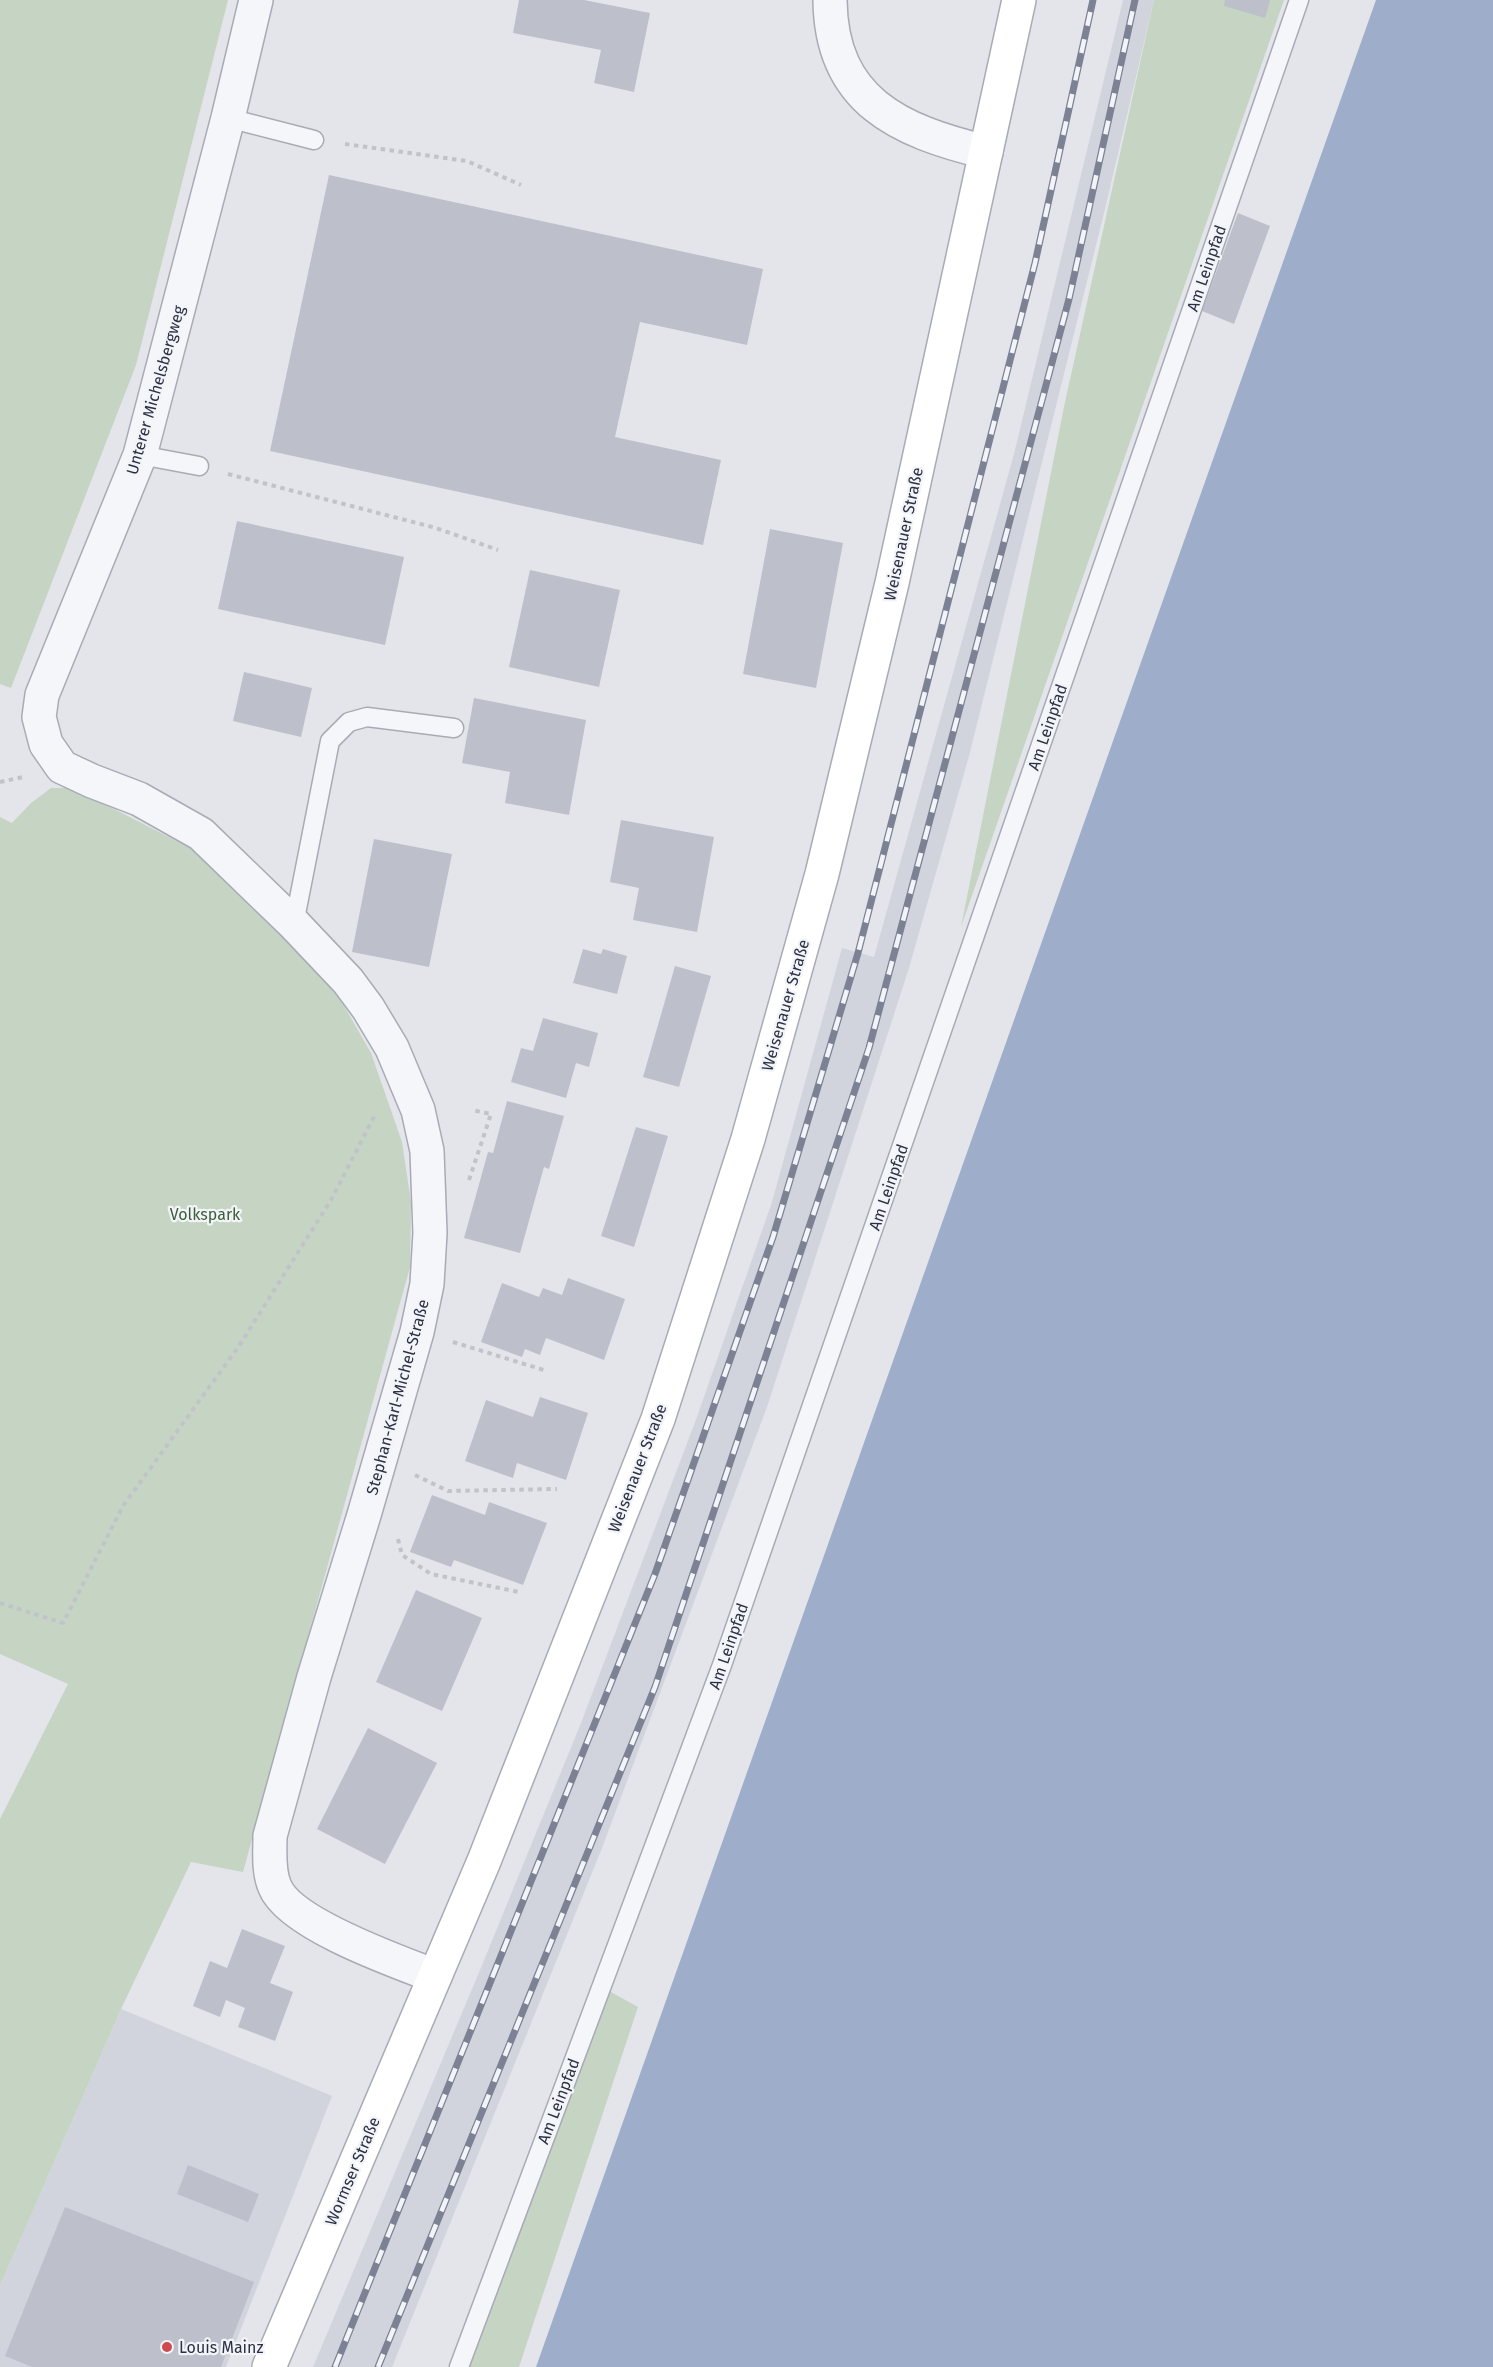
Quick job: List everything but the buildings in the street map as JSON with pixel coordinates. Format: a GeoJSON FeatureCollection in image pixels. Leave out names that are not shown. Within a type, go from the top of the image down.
{"type":"FeatureCollection","features":[{"type":"Feature","properties":{"kind":"main road","name":"Weisenauer Straße"},"geometry":{"type":"LineString","coordinates":[[435,1976],[484,1861],[658,1419],[748,1139],[825,863],[892,583],[1019,0]]}},
{"type":"Feature","properties":{"kind":"main road","name":"Wormser Straße"},"geometry":{"type":"LineString","coordinates":[[269,2367],[435,1976]]}},
{"type":"Feature","properties":{"kind":"street","name":"Unterer Michelsbergweg"},"geometry":{"type":"LineString","coordinates":[[62,767],[46,744],[39,717],[42,695],[140,455],[228,118],[256,0]]}},
{"type":"Feature","properties":{"kind":"street"},"geometry":{"type":"LineString","coordinates":[[831,0],[831,25],[837,51],[850,77],[872,105],[905,126],[952,144],[986,152]]}},
{"type":"Feature","properties":{"kind":"street","name":"Stephan-Karl-Michel-Straße"},"geometry":{"type":"LineString","coordinates":[[62,767],[139,799],[201,834],[294,924],[348,981],[368,1008],[392,1048],[418,1110],[427,1150],[430,1233],[427,1284],[417,1332],[314,1677],[270,1836],[270,1863],[274,1887],[285,1902],[304,1918],[398,1962],[435,1976]]}},
{"type":"Feature","properties":{"kind":"lane","name":"Am Leinpfad"},"geometry":{"type":"LineString","coordinates":[[459,2367],[722,1665],[1299,0]]}},
{"type":"Feature","properties":{"kind":"lane"},"geometry":{"type":"LineString","coordinates":[[228,118],[314,140]]}},
{"type":"Feature","properties":{"kind":"lane"},"geometry":{"type":"LineString","coordinates":[[140,455],[199,466]]}},
{"type":"Feature","properties":{"kind":"lane"},"geometry":{"type":"LineString","coordinates":[[294,924],[330,741],[349,723],[367,717],[454,728]]}},
{"type":"Feature","properties":{"kind":"path"},"geometry":{"type":"LineString","coordinates":[[314,140],[466,161],[522,184]]}},
{"type":"Feature","properties":{"kind":"path"},"geometry":{"type":"LineString","coordinates":[[199,466],[436,528],[498,550]]}},
{"type":"Feature","properties":{"kind":"path"},"geometry":{"type":"LineString","coordinates":[[0,1603],[63,1623],[123,1506],[239,1346],[331,1200],[400,1069]]}},
{"type":"Feature","properties":{"kind":"path"},"geometry":{"type":"LineString","coordinates":[[467,1187],[491,1114],[472,1110]]}},
{"type":"Feature","properties":{"kind":"path"},"geometry":{"type":"LineString","coordinates":[[417,1332],[547,1371]]}},
{"type":"Feature","properties":{"kind":"path"},"geometry":{"type":"LineString","coordinates":[[381,1458],[448,1491],[557,1489]]}},
{"type":"Feature","properties":{"kind":"path"},"geometry":{"type":"LineString","coordinates":[[364,1515],[395,1524],[402,1555],[431,1574],[519,1592]]}},
{"type":"Feature","properties":{"kind":"shaded area"},"geometry":{"type":"Polygon","coordinates":[[[1123,0],[1154,0],[1105,209],[969,756],[909,968],[767,1407],[602,1848],[392,2367],[313,2367],[581,1723],[697,1417],[772,1202],[842,948],[874,957],[1014,454],[1123,0]]]}},
{"type":"Feature","properties":{"kind":"shaded area"},"geometry":{"type":"Polygon","coordinates":[[[121,2009],[332,2096],[226,2367],[0,2367],[0,2286],[121,2009]]]}},
{"type":"Feature","properties":{"kind":"green space"},"geometry":{"type":"Polygon","coordinates":[[[0,0],[228,0],[136,365],[11,688],[0,684],[0,0]]]}},
{"type":"Feature","properties":{"kind":"green space"},"geometry":{"type":"Polygon","coordinates":[[[1154,0],[1284,0],[961,927],[1065,402],[1154,0]]]}},
{"type":"Feature","properties":{"kind":"green space","name":"Volkspark"},"geometry":{"type":"Polygon","coordinates":[[[51,788],[73,788],[204,855],[255,902],[340,999],[371,1053],[402,1142],[411,1202],[410,1267],[243,1872],[191,1862],[121,2009],[0,2286],[0,1819],[68,1684],[0,1654],[0,817],[12,823],[31,803],[51,788]]]}},
{"type":"Feature","properties":{"kind":"green space"},"geometry":{"type":"Polygon","coordinates":[[[609,1991],[638,2007],[519,2367],[468,2367],[609,1991]]]}},
{"type":"Feature","properties":{"kind":"water"},"geometry":{"type":"Polygon","coordinates":[[[1376,0],[1493,0],[1493,2367],[536,2367],[1376,0]]]}},
{"type":"Feature","properties":{"kind":"railway"},"geometry":{"type":"LineString","coordinates":[[335,2367],[655,1574],[773,1237],[858,953],[1035,263],[1093,0]]}},
{"type":"Feature","properties":{"kind":"railway"},"geometry":{"type":"LineString","coordinates":[[378,2367],[655,1687],[869,1048],[1069,299],[1135,0]]}},
{"type":"Feature","properties":{"kind":"place","name":"Louis Mainz"},"geometry":{"type":"Point","coordinates":[167,2347]}}]}
